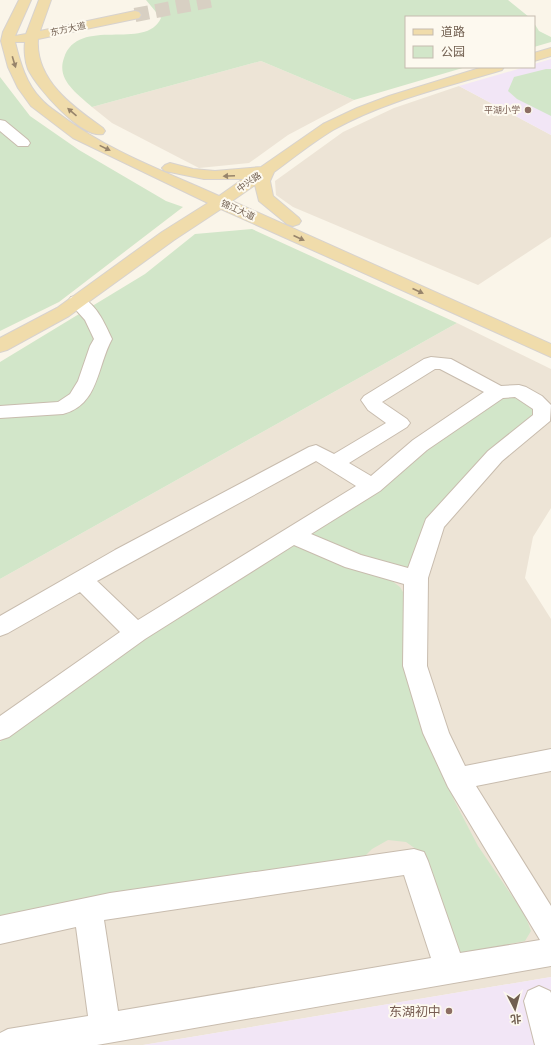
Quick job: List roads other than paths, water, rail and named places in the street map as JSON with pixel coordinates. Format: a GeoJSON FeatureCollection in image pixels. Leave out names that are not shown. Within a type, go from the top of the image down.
{"type":"FeatureCollection","features":[{"type":"Feature","properties":{"kind":"main road"},"geometry":{"type":"LineString","coordinates":[[4,38],[26,0]]}},
{"type":"Feature","properties":{"kind":"main road","name":"锦江大道"},"geometry":{"type":"LineString","coordinates":[[45,0],[33,31],[31,47],[35,69],[56,98],[75,115],[100,132],[226,198],[278,228],[551,351]]}},
{"type":"Feature","properties":{"kind":"main road","name":"东方大道"},"geometry":{"type":"LineString","coordinates":[[4,38],[132,11]]}},
{"type":"Feature","properties":{"kind":"main road","name":"锦江大道"},"geometry":{"type":"LineString","coordinates":[[4,38],[24,88],[36,103],[78,135],[153,172],[293,221],[551,335]]}},
{"type":"Feature","properties":{"kind":"main road"},"geometry":{"type":"LineString","coordinates":[[535,57],[551,52]]}},
{"type":"Feature","properties":{"kind":"main road","name":"中兴路"},"geometry":{"type":"LineString","coordinates":[[0,346],[64,312],[77,301],[168,236],[328,128],[362,111],[494,68]]}},
{"type":"Feature","properties":{"kind":"main road"},"geometry":{"type":"LineString","coordinates":[[170,168],[188,173],[217,177],[238,176],[267,169]]}},
{"type":"Feature","properties":{"kind":"main road"},"geometry":{"type":"LineString","coordinates":[[267,169],[262,181],[265,198],[293,221]]}},
{"type":"Feature","properties":{"kind":"main road"},"geometry":{"type":"LineString","coordinates":[[153,172],[173,186],[185,205],[179,223],[168,236]]}},
{"type":"Feature","properties":{"kind":"main road"},"geometry":{"type":"LineString","coordinates":[[168,236],[191,227],[224,219],[245,220],[278,228]]}},
{"type":"Feature","properties":{"kind":"street"},"geometry":{"type":"LineString","coordinates":[[0,124],[22,143]]}},
{"type":"Feature","properties":{"kind":"street"},"geometry":{"type":"LineString","coordinates":[[0,412],[63,408],[78,398],[88,381],[99,346],[104,339],[93,318],[77,301]]}},
{"type":"Feature","properties":{"kind":"street"},"geometry":{"type":"LineString","coordinates":[[334,463],[400,423],[375,406],[371,400],[431,363],[444,363],[498,392],[519,391],[535,400],[543,408],[543,417],[496,456],[434,524],[416,578],[415,666],[436,733],[457,779],[551,932]]}},
{"type":"Feature","properties":{"kind":"street"},"geometry":{"type":"LineString","coordinates":[[0,730],[136,633],[372,486],[420,445],[498,392]]}},
{"type":"Feature","properties":{"kind":"street"},"geometry":{"type":"LineString","coordinates":[[0,627],[82,580],[316,452],[372,486]]}},
{"type":"Feature","properties":{"kind":"street"},"geometry":{"type":"LineString","coordinates":[[293,535],[322,549],[358,562],[387,572],[416,578]]}},
{"type":"Feature","properties":{"kind":"street"},"geometry":{"type":"LineString","coordinates":[[82,580],[136,633]]}},
{"type":"Feature","properties":{"kind":"street"},"geometry":{"type":"LineString","coordinates":[[457,779],[551,760]]}},
{"type":"Feature","properties":{"kind":"street"},"geometry":{"type":"LineString","coordinates":[[0,930],[88,911],[414,861],[450,969]]}},
{"type":"Feature","properties":{"kind":"street"},"geometry":{"type":"LineString","coordinates":[[88,911],[105,1028]]}},
{"type":"Feature","properties":{"kind":"street"},"geometry":{"type":"LineString","coordinates":[[8,1045],[551,952]]}},
{"type":"Feature","properties":{"kind":"street"},"geometry":{"type":"LineString","coordinates":[[539,1001],[551,1045]]}},
{"type":"Feature","properties":{"kind":"tunnel"},"geometry":{"type":"LineString","coordinates":[[135,15],[214,0]]}},
{"type":"Feature","properties":{"kind":"place","name":"平湖小学"},"geometry":{"type":"Point","coordinates":[528,110]}},
{"type":"Feature","properties":{"kind":"place","name":"东湖初中"},"geometry":{"type":"Point","coordinates":[449,1011]}}]}
